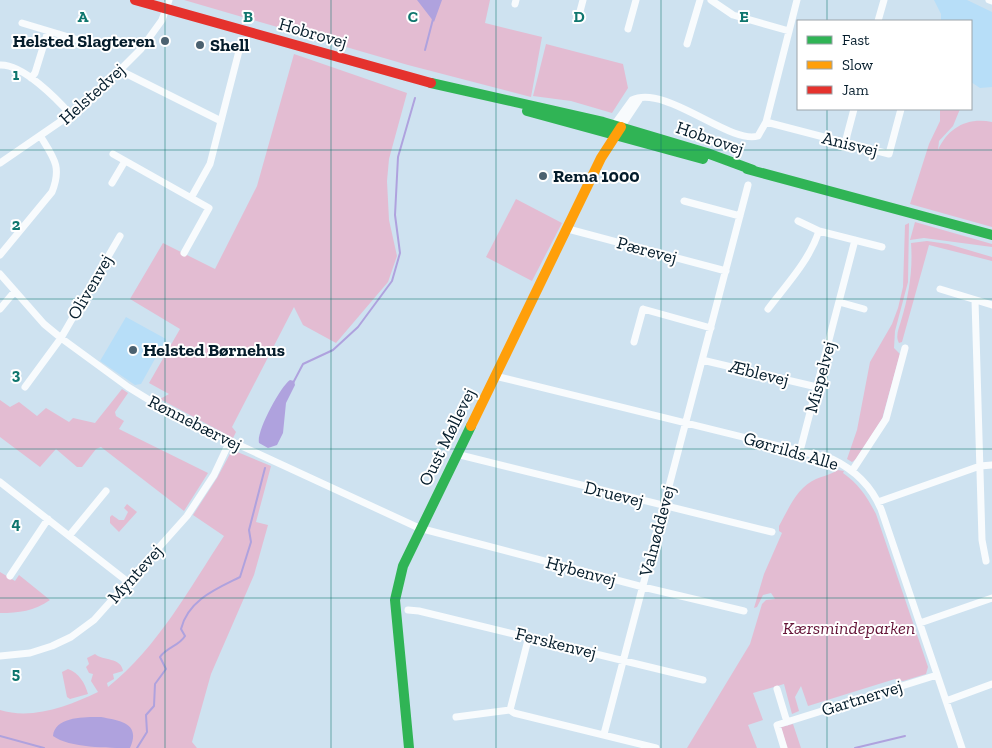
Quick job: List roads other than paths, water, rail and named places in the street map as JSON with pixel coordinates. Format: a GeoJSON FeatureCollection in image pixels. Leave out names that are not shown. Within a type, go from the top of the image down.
{"type":"FeatureCollection","features":[{"type":"Feature","properties":{"kind":"main road","name":"Hobrovej"},"geometry":{"type":"LineString","coordinates":[[135,0],[168,4],[482,96],[615,130],[752,170],[992,235]]}},
{"type":"Feature","properties":{"kind":"main road","name":"Oust Møllevej"},"geometry":{"type":"LineString","coordinates":[[409,748],[395,600],[403,566],[615,130]]}},
{"type":"Feature","properties":{"kind":"street"},"geometry":{"type":"LineString","coordinates":[[578,19],[583,0]]}},
{"type":"Feature","properties":{"kind":"street"},"geometry":{"type":"LineString","coordinates":[[628,30],[636,0]]}},
{"type":"Feature","properties":{"kind":"street"},"geometry":{"type":"LineString","coordinates":[[687,44],[700,0]]}},
{"type":"Feature","properties":{"kind":"street"},"geometry":{"type":"LineString","coordinates":[[711,0],[722,4],[747,20],[789,31]]}},
{"type":"Feature","properties":{"kind":"street"},"geometry":{"type":"LineString","coordinates":[[615,130],[634,106],[648,96],[751,137],[758,136],[766,122],[797,0]]}},
{"type":"Feature","properties":{"kind":"street"},"geometry":{"type":"LineString","coordinates":[[878,20],[884,0]]}},
{"type":"Feature","properties":{"kind":"street","name":"Helstedvej"},"geometry":{"type":"LineString","coordinates":[[0,163],[72,116],[151,36],[162,20],[168,4]]}},
{"type":"Feature","properties":{"kind":"street"},"geometry":{"type":"LineString","coordinates":[[22,23],[92,44]]}},
{"type":"Feature","properties":{"kind":"street"},"geometry":{"type":"LineString","coordinates":[[31,78],[35,73],[48,31]]}},
{"type":"Feature","properties":{"kind":"street"},"geometry":{"type":"LineString","coordinates":[[191,198],[210,164],[240,46]]}},
{"type":"Feature","properties":{"kind":"street"},"geometry":{"type":"LineString","coordinates":[[0,65],[18,69],[31,78],[72,116]]}},
{"type":"Feature","properties":{"kind":"street"},"geometry":{"type":"LineString","coordinates":[[119,70],[220,121]]}},
{"type":"Feature","properties":{"kind":"street"},"geometry":{"type":"LineString","coordinates":[[845,143],[854,110]]}},
{"type":"Feature","properties":{"kind":"street","name":"Anisvej"},"geometry":{"type":"LineString","coordinates":[[766,122],[889,154],[901,110]]}},
{"type":"Feature","properties":{"kind":"street"},"geometry":{"type":"LineString","coordinates":[[0,255],[52,192],[56,182],[56,162],[41,137]]}},
{"type":"Feature","properties":{"kind":"street"},"geometry":{"type":"LineString","coordinates":[[113,154],[209,208],[184,253]]}},
{"type":"Feature","properties":{"kind":"street"},"geometry":{"type":"LineString","coordinates":[[112,182],[125,161]]}},
{"type":"Feature","properties":{"kind":"street","name":"Valnøddevej"},"geometry":{"type":"LineString","coordinates":[[604,734],[748,185]]}},
{"type":"Feature","properties":{"kind":"street"},"geometry":{"type":"LineString","coordinates":[[684,201],[740,216]]}},
{"type":"Feature","properties":{"kind":"street"},"geometry":{"type":"LineString","coordinates":[[798,220],[819,231],[882,247]]}},
{"type":"Feature","properties":{"kind":"street","name":"Pærevej"},"geometry":{"type":"LineString","coordinates":[[568,229],[726,271]]}},
{"type":"Feature","properties":{"kind":"street"},"geometry":{"type":"LineString","coordinates":[[768,309],[802,265],[814,246],[819,231]]}},
{"type":"Feature","properties":{"kind":"street","name":"Olivenvej"},"geometry":{"type":"LineString","coordinates":[[25,387],[61,338],[120,236]]}},
{"type":"Feature","properties":{"kind":"street","name":"Mispelvej"},"geometry":{"type":"LineString","coordinates":[[800,451],[856,240]]}},
{"type":"Feature","properties":{"kind":"street","name":"Rønnebærvej"},"geometry":{"type":"LineString","coordinates":[[0,274],[44,324],[142,396],[172,414],[420,528]]}},
{"type":"Feature","properties":{"kind":"street"},"geometry":{"type":"LineString","coordinates":[[940,290],[992,305]]}},
{"type":"Feature","properties":{"kind":"street"},"geometry":{"type":"LineString","coordinates":[[0,309],[15,291]]}},
{"type":"Feature","properties":{"kind":"street"},"geometry":{"type":"LineString","coordinates":[[975,300],[982,540],[986,561]]}},
{"type":"Feature","properties":{"kind":"street"},"geometry":{"type":"LineString","coordinates":[[839,302],[864,309]]}},
{"type":"Feature","properties":{"kind":"street"},"geometry":{"type":"LineString","coordinates":[[634,342],[643,310],[711,328]]}},
{"type":"Feature","properties":{"kind":"street"},"geometry":{"type":"LineString","coordinates":[[852,471],[886,419],[905,348]]}},
{"type":"Feature","properties":{"kind":"street","name":"Æblevej"},"geometry":{"type":"LineString","coordinates":[[702,360],[817,387]]}},
{"type":"Feature","properties":{"kind":"street","name":"Gørrilds Alle"},"geometry":{"type":"LineString","coordinates":[[495,376],[832,459],[852,471],[870,488],[878,502],[962,748]]}},
{"type":"Feature","properties":{"kind":"street","name":"Myntevej"},"geometry":{"type":"LineString","coordinates":[[0,656],[30,653],[71,637],[94,620],[187,516],[209,483],[230,441]]}},
{"type":"Feature","properties":{"kind":"street","name":"Druevej"},"geometry":{"type":"LineString","coordinates":[[456,454],[772,532]]}},
{"type":"Feature","properties":{"kind":"street"},"geometry":{"type":"LineString","coordinates":[[878,502],[980,466],[992,465]]}},
{"type":"Feature","properties":{"kind":"street"},"geometry":{"type":"LineString","coordinates":[[0,482],[128,582]]}},
{"type":"Feature","properties":{"kind":"street"},"geometry":{"type":"LineString","coordinates":[[69,536],[106,491]]}},
{"type":"Feature","properties":{"kind":"street"},"geometry":{"type":"LineString","coordinates":[[10,576],[48,519]]}},
{"type":"Feature","properties":{"kind":"street","name":"Hybenvej"},"geometry":{"type":"LineString","coordinates":[[420,528],[643,587],[744,611]]}},
{"type":"Feature","properties":{"kind":"street"},"geometry":{"type":"LineString","coordinates":[[920,623],[992,598]]}},
{"type":"Feature","properties":{"kind":"street","name":"Ferskenvej"},"geometry":{"type":"LineString","coordinates":[[408,610],[529,636],[703,680]]}},
{"type":"Feature","properties":{"kind":"street"},"geometry":{"type":"LineString","coordinates":[[510,710],[529,636]]}},
{"type":"Feature","properties":{"kind":"street","name":"Gartnervej"},"geometry":{"type":"LineString","coordinates":[[787,722],[937,675]]}},
{"type":"Feature","properties":{"kind":"street"},"geometry":{"type":"LineString","coordinates":[[946,701],[992,684]]}},
{"type":"Feature","properties":{"kind":"street"},"geometry":{"type":"LineString","coordinates":[[776,689],[787,722],[777,725],[784,748]]}},
{"type":"Feature","properties":{"kind":"street"},"geometry":{"type":"LineString","coordinates":[[456,716],[510,710],[656,748]]}},
{"type":"Feature","properties":{"kind":"waterway"},"geometry":{"type":"LineString","coordinates":[[425,50],[433,19]]}},
{"type":"Feature","properties":{"kind":"waterway"},"geometry":{"type":"LineString","coordinates":[[293,383],[303,364],[333,350],[358,327],[392,281],[400,253],[395,215],[398,157],[415,98]]}},
{"type":"Feature","properties":{"kind":"waterway"},"geometry":{"type":"LineString","coordinates":[[137,748],[147,732],[146,715],[154,706],[155,684],[166,669],[160,657],[185,636],[181,629],[190,610],[196,603],[213,591],[240,577],[251,542],[249,530],[265,468]]}},
{"type":"Feature","properties":{"kind":"waterway"},"geometry":{"type":"LineString","coordinates":[[0,736],[44,748]]}},
{"type":"Feature","properties":{"kind":"waterway"},"geometry":{"type":"LineString","coordinates":[[855,748],[905,736]]}},
{"type":"Feature","properties":{"kind":"place","name":"Helsted Slagteren"},"geometry":{"type":"Point","coordinates":[165,41]}},
{"type":"Feature","properties":{"kind":"place","name":"Shell"},"geometry":{"type":"Point","coordinates":[200,45]}},
{"type":"Feature","properties":{"kind":"place","name":"Rema 1000"},"geometry":{"type":"Point","coordinates":[543,176]}},
{"type":"Feature","properties":{"kind":"place","name":"Helsted Børnehus"},"geometry":{"type":"Point","coordinates":[133,350]}},
{"type":"Feature","properties":{"kind":"park label","name":"Kærsmindeparken"},"geometry":{"type":"Point","coordinates":[849,628]}}]}
